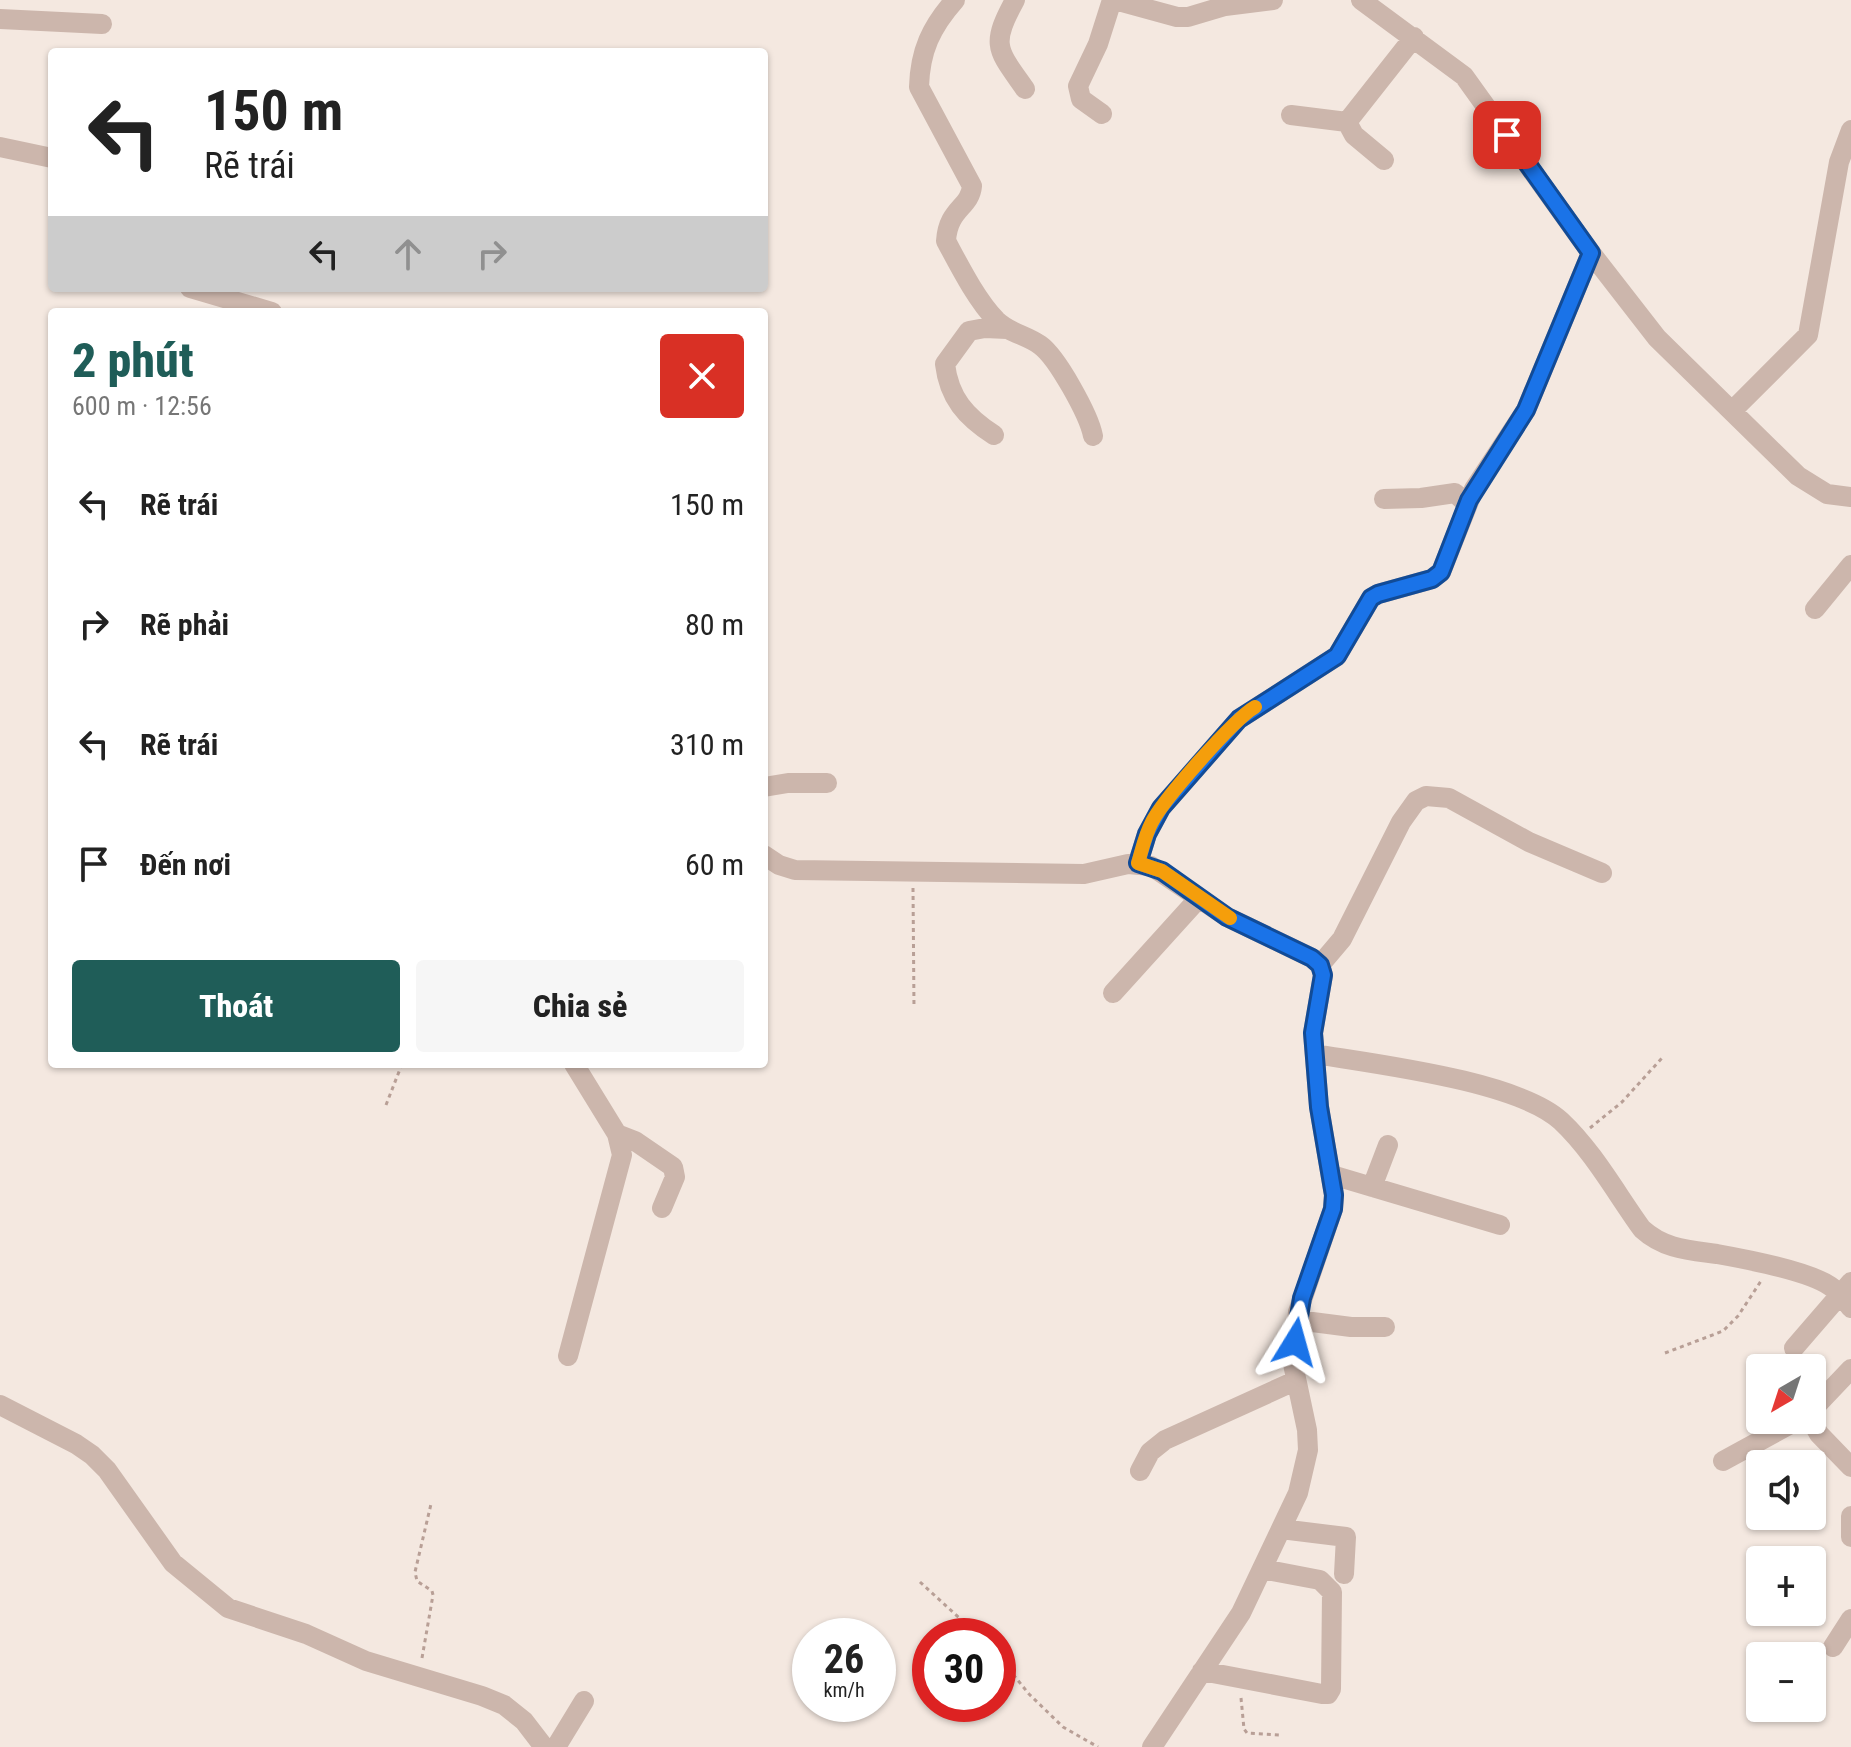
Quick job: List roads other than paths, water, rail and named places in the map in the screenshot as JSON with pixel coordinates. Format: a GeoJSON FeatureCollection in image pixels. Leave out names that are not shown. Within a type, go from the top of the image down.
{"type":"FeatureCollection","features":[{"type":"Feature","properties":{"kind":"street"},"geometry":{"type":"LineString","coordinates":[[955,0],[937,20],[922,51],[919,87],[972,186],[971,193],[947,226],[946,241],[990,313],[1007,329],[1037,342],[1048,351],[1081,407],[1093,436]]}},
{"type":"Feature","properties":{"kind":"street"},"geometry":{"type":"LineString","coordinates":[[1015,0],[1001,26],[998,41],[1003,56],[1025,89]]}},
{"type":"Feature","properties":{"kind":"street"},"geometry":{"type":"LineString","coordinates":[[1102,114],[1081,99],[1078,86],[1114,0],[1177,17],[1199,15],[1225,3],[1273,0]]}},
{"type":"Feature","properties":{"kind":"street"},"geometry":{"type":"LineString","coordinates":[[1361,0],[1454,67],[1474,88],[1644,324],[1812,487],[1827,494],[1851,497]]}},
{"type":"Feature","properties":{"kind":"street"},"geometry":{"type":"LineString","coordinates":[[0,19],[102,24]]}},
{"type":"Feature","properties":{"kind":"street"},"geometry":{"type":"LineString","coordinates":[[1347,122],[1414,37]]}},
{"type":"Feature","properties":{"kind":"street"},"geometry":{"type":"LineString","coordinates":[[1291,115],[1347,122]]}},
{"type":"Feature","properties":{"kind":"street"},"geometry":{"type":"LineString","coordinates":[[1347,122],[1354,135],[1384,160]]}},
{"type":"Feature","properties":{"kind":"street"},"geometry":{"type":"LineString","coordinates":[[1732,411],[1808,335],[1836,175],[1850,136]]}},
{"type":"Feature","properties":{"kind":"street"},"geometry":{"type":"LineString","coordinates":[[0,147],[48,157]]}},
{"type":"Feature","properties":{"kind":"street"},"geometry":{"type":"LineString","coordinates":[[1138,863],[1147,834],[1161,808],[1239,719],[1337,656],[1371,598],[1432,579],[1441,572],[1467,504],[1526,410],[1591,253]]}},
{"type":"Feature","properties":{"kind":"street"},"geometry":{"type":"LineString","coordinates":[[204,292],[258,308]]}},
{"type":"Feature","properties":{"kind":"street"},"geometry":{"type":"LineString","coordinates":[[994,435],[957,403],[949,387],[945,364],[969,331],[1007,329]]}},
{"type":"Feature","properties":{"kind":"street"},"geometry":{"type":"LineString","coordinates":[[1384,499],[1455,493],[1467,504]]}},
{"type":"Feature","properties":{"kind":"street"},"geometry":{"type":"LineString","coordinates":[[1815,609],[1851,565]]}},
{"type":"Feature","properties":{"kind":"street"},"geometry":{"type":"LineString","coordinates":[[768,786],[827,783]]}},
{"type":"Feature","properties":{"kind":"street"},"geometry":{"type":"LineString","coordinates":[[1320,965],[1342,939],[1401,822],[1416,801],[1426,796],[1449,798],[1529,842],[1602,873]]}},
{"type":"Feature","properties":{"kind":"street"},"geometry":{"type":"LineString","coordinates":[[768,858],[795,870],[913,872],[1084,874],[1138,863],[1162,871],[1227,917],[1312,958],[1320,965],[1323,975],[1314,1020],[1315,1054],[1319,1107],[1332,1175],[1333,1209],[1297,1320],[1293,1364],[1307,1430],[1308,1450],[1298,1493],[1241,1613],[1152,1747]]}},
{"type":"Feature","properties":{"kind":"street"},"geometry":{"type":"LineString","coordinates":[[1113,993],[1199,898]]}},
{"type":"Feature","properties":{"kind":"street"},"geometry":{"type":"LineString","coordinates":[[1315,1054],[1420,1072],[1520,1096],[1541,1106],[1575,1137],[1642,1229],[1654,1239],[1670,1247],[1720,1255],[1811,1277],[1848,1295],[1794,1348]]}},
{"type":"Feature","properties":{"kind":"street"},"geometry":{"type":"LineString","coordinates":[[568,1356],[622,1155],[617,1134],[576,1068]]}},
{"type":"Feature","properties":{"kind":"street"},"geometry":{"type":"LineString","coordinates":[[617,1134],[635,1141],[673,1167],[675,1177],[662,1208]]}},
{"type":"Feature","properties":{"kind":"street"},"geometry":{"type":"LineString","coordinates":[[1372,1187],[1388,1145]]}},
{"type":"Feature","properties":{"kind":"street"},"geometry":{"type":"LineString","coordinates":[[1332,1175],[1500,1225]]}},
{"type":"Feature","properties":{"kind":"street"},"geometry":{"type":"LineString","coordinates":[[1297,1320],[1351,1327],[1385,1327]]}},
{"type":"Feature","properties":{"kind":"street"},"geometry":{"type":"LineString","coordinates":[[1826,1395],[1851,1369]]}},
{"type":"Feature","properties":{"kind":"street"},"geometry":{"type":"LineString","coordinates":[[1140,1471],[1150,1452],[1165,1440],[1295,1381]]}},
{"type":"Feature","properties":{"kind":"street"},"geometry":{"type":"LineString","coordinates":[[0,1405],[92,1455],[107,1470],[173,1563],[228,1608],[306,1634],[366,1661],[504,1705],[524,1721],[544,1747]]}},
{"type":"Feature","properties":{"kind":"street"},"geometry":{"type":"LineString","coordinates":[[1723,1461],[1772,1434]]}},
{"type":"Feature","properties":{"kind":"street"},"geometry":{"type":"LineString","coordinates":[[1819,1434],[1851,1467]]}},
{"type":"Feature","properties":{"kind":"street"},"geometry":{"type":"LineString","coordinates":[[1851,1516],[1851,1537]]}},
{"type":"Feature","properties":{"kind":"street"},"geometry":{"type":"LineString","coordinates":[[1281,1529],[1346,1537],[1344,1574]]}},
{"type":"Feature","properties":{"kind":"street"},"geometry":{"type":"LineString","coordinates":[[1202,1671],[1322,1694],[1328,1694],[1331,1689],[1332,1592],[1320,1580],[1262,1569]]}},
{"type":"Feature","properties":{"kind":"street"},"geometry":{"type":"LineString","coordinates":[[1833,1647],[1851,1619]]}},
{"type":"Feature","properties":{"kind":"street"},"geometry":{"type":"LineString","coordinates":[[556,1747],[584,1701]]}}]}
